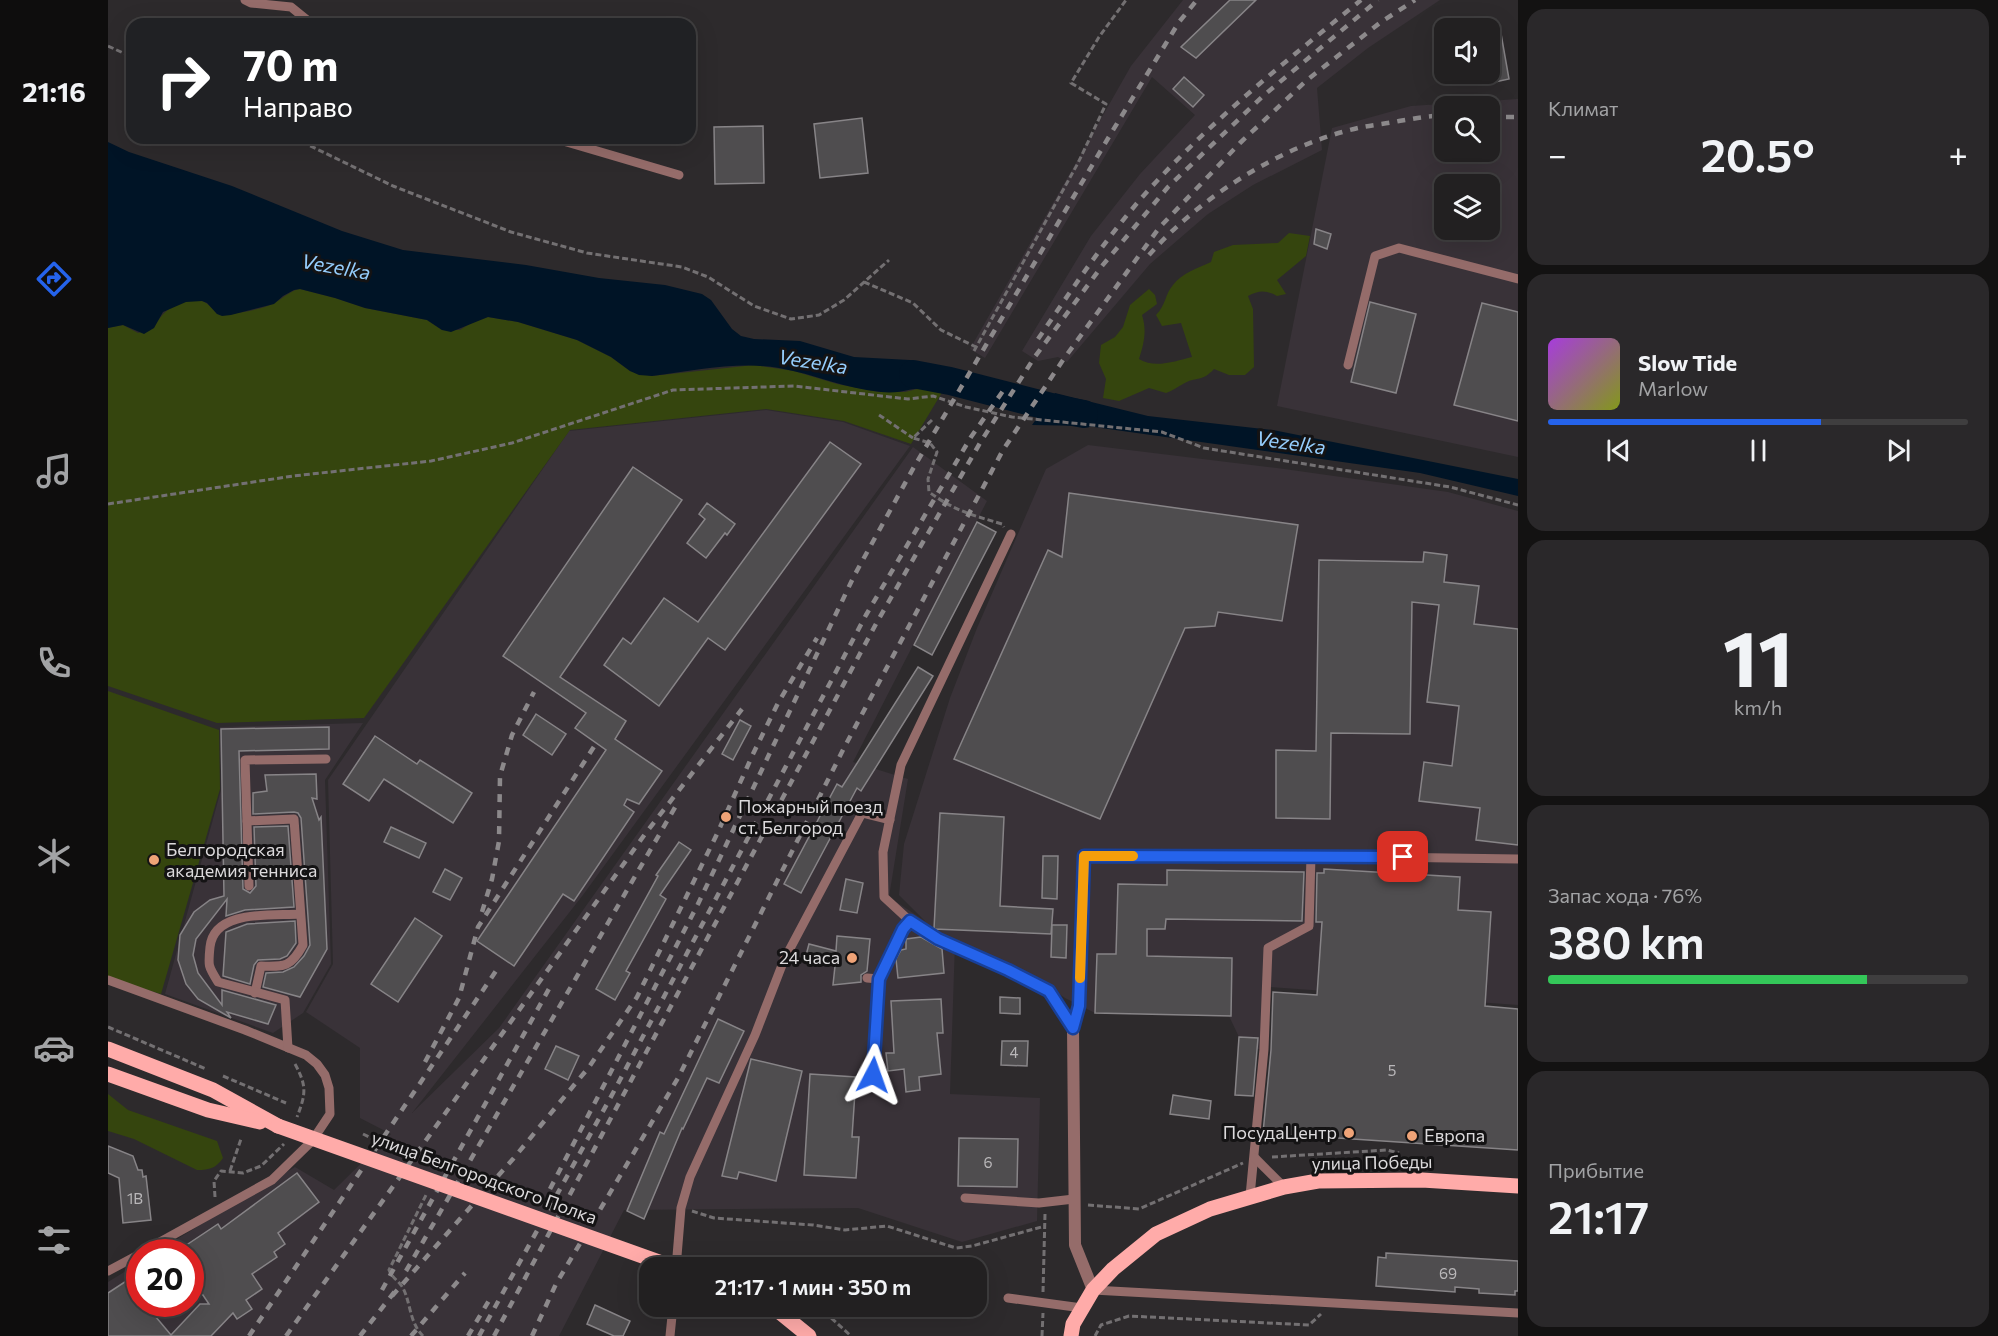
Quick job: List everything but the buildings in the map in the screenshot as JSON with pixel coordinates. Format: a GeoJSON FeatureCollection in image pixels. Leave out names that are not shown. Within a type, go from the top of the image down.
{"type":"FeatureCollection","features":[{"type":"Feature","properties":{"kind":"main road","name":"улица Белгородского Полка"},"geometry":{"type":"LineString","coordinates":[[108,1049],[213,1090],[278,1126]]}},
{"type":"Feature","properties":{"kind":"main road","name":"улица Белгородского Полка"},"geometry":{"type":"LineString","coordinates":[[108,1074],[208,1110],[278,1126],[645,1257]]}},
{"type":"Feature","properties":{"kind":"main road","name":"улица Победы"},"geometry":{"type":"LineString","coordinates":[[1071,1336],[1073,1324],[1093,1290],[1113,1269],[1156,1234],[1210,1209],[1284,1187],[1318,1181],[1383,1179],[1518,1186]]}},
{"type":"Feature","properties":{"kind":"main road"},"geometry":{"type":"LineString","coordinates":[[786,1317],[809,1336]]}},
{"type":"Feature","properties":{"kind":"street"},"geometry":{"type":"LineString","coordinates":[[1073,1028],[1075,1245],[1093,1290]]}},
{"type":"Feature","properties":{"kind":"lane"},"geometry":{"type":"LineString","coordinates":[[245,0],[251,3],[291,7],[305,18]]}},
{"type":"Feature","properties":{"kind":"lane"},"geometry":{"type":"LineString","coordinates":[[573,144],[679,175]]}},
{"type":"Feature","properties":{"kind":"lane"},"geometry":{"type":"LineString","coordinates":[[1348,365],[1375,256],[1399,248],[1518,279]]}},
{"type":"Feature","properties":{"kind":"lane"},"geometry":{"type":"LineString","coordinates":[[1011,534],[901,765],[884,852],[884,897],[910,921],[938,939],[1049,991],[1073,1028]]}},
{"type":"Feature","properties":{"kind":"lane"},"geometry":{"type":"LineString","coordinates":[[249,886],[245,760],[327,759]]}},
{"type":"Feature","properties":{"kind":"lane"},"geometry":{"type":"LineString","coordinates":[[677,1257],[681,1208],[690,1177],[755,1035],[784,960],[862,813],[890,820]]}},
{"type":"Feature","properties":{"kind":"lane"},"geometry":{"type":"LineString","coordinates":[[247,821],[294,819],[303,945],[294,961],[282,967],[261,966],[255,993]]}},
{"type":"Feature","properties":{"kind":"lane"},"geometry":{"type":"LineString","coordinates":[[1073,1028],[1079,1006],[1084,856],[1518,859]]}},
{"type":"Feature","properties":{"kind":"lane"},"geometry":{"type":"LineString","coordinates":[[1250,1196],[1264,1049],[1268,948],[1310,927],[1311,856]]}},
{"type":"Feature","properties":{"kind":"lane"},"geometry":{"type":"LineString","coordinates":[[288,1048],[285,1000],[218,982],[208,966],[211,937],[222,925],[238,918],[300,914]]}},
{"type":"Feature","properties":{"kind":"lane"},"geometry":{"type":"LineString","coordinates":[[873,1075],[879,979],[903,929],[910,921]]}},
{"type":"Feature","properties":{"kind":"lane"},"geometry":{"type":"LineString","coordinates":[[867,978],[879,979]]}},
{"type":"Feature","properties":{"kind":"lane"},"geometry":{"type":"LineString","coordinates":[[108,980],[306,1054],[325,1075],[329,1088],[330,1114],[312,1141],[272,1180],[166,1239]]}},
{"type":"Feature","properties":{"kind":"lane"},"geometry":{"type":"LineString","coordinates":[[1255,1158],[1284,1187]]}},
{"type":"Feature","properties":{"kind":"lane"},"geometry":{"type":"LineString","coordinates":[[965,1198],[1039,1203],[1075,1201]]}},
{"type":"Feature","properties":{"kind":"lane"},"geometry":{"type":"LineString","coordinates":[[108,1271],[126,1261]]}},
{"type":"Feature","properties":{"kind":"lane"},"geometry":{"type":"LineString","coordinates":[[1093,1290],[1518,1312]]}},
{"type":"Feature","properties":{"kind":"lane"},"geometry":{"type":"LineString","coordinates":[[1008,1298],[1082,1308]]}},
{"type":"Feature","properties":{"kind":"lane"},"geometry":{"type":"LineString","coordinates":[[670,1336],[671,1317]]}},
{"type":"Feature","properties":{"kind":"path"},"geometry":{"type":"LineString","coordinates":[[864,282],[913,303],[941,330],[975,349],[1078,163],[1106,104],[1071,83],[1099,37],[1126,0]]}},
{"type":"Feature","properties":{"kind":"path"},"geometry":{"type":"LineString","coordinates":[[108,46],[126,54]]}},
{"type":"Feature","properties":{"kind":"path"},"geometry":{"type":"LineString","coordinates":[[306,144],[393,186],[511,232],[587,253],[682,267],[708,277],[754,306],[791,319],[819,315],[844,300],[889,260]]}},
{"type":"Feature","properties":{"kind":"path"},"geometry":{"type":"LineString","coordinates":[[108,504],[293,476],[431,461],[512,443],[673,390],[794,386],[908,399],[933,396],[966,407],[1012,417],[1162,432],[1204,448],[1450,487],[1518,506]]}},
{"type":"Feature","properties":{"kind":"path"},"geometry":{"type":"LineString","coordinates":[[879,415],[913,438],[930,443],[937,453],[928,479],[929,492],[945,504],[968,515],[1002,524],[1011,534]]}},
{"type":"Feature","properties":{"kind":"path"},"geometry":{"type":"LineString","coordinates":[[913,438],[932,420]]}},
{"type":"Feature","properties":{"kind":"path"},"geometry":{"type":"LineString","coordinates":[[108,1028],[286,1103]]}},
{"type":"Feature","properties":{"kind":"path"},"geometry":{"type":"LineString","coordinates":[[363,1134],[386,1148]]}},
{"type":"Feature","properties":{"kind":"path"},"geometry":{"type":"LineString","coordinates":[[230,1171],[241,1139]]}},
{"type":"Feature","properties":{"kind":"path"},"geometry":{"type":"LineString","coordinates":[[1075,1201],[1139,1209],[1255,1158],[1387,1150],[1399,1153]]}},
{"type":"Feature","properties":{"kind":"path"},"geometry":{"type":"LineString","coordinates":[[423,1336],[417,1330],[402,1285],[389,1270],[428,1192]]}},
{"type":"Feature","properties":{"kind":"path"},"geometry":{"type":"LineString","coordinates":[[681,1208],[714,1218],[813,1225],[845,1230],[887,1226],[956,1248],[1045,1227]]}},
{"type":"Feature","properties":{"kind":"path"},"geometry":{"type":"LineString","coordinates":[[1042,1336],[1045,1213]]}},
{"type":"Feature","properties":{"kind":"path"},"geometry":{"type":"LineString","coordinates":[[1095,1336],[1101,1325],[1129,1317],[1309,1324],[1320,1314],[1331,1315]]}},
{"type":"Feature","properties":{"kind":"path"},"geometry":{"type":"LineString","coordinates":[[830,1317],[851,1336]]}},
{"type":"Feature","properties":{"kind":"shaded area"},"geometry":{"type":"Polygon","coordinates":[[[1183,0],[1440,0],[1368,48],[1317,88],[1322,150],[1253,185],[1208,214],[1150,264],[1067,362],[1058,357],[1038,361],[1022,351],[1091,236],[1140,174],[1195,115],[1152,77],[985,358],[970,349],[1131,66],[1183,0]]]}},
{"type":"Feature","properties":{"kind":"shaded area"},"geometry":{"type":"Polygon","coordinates":[[[1518,99],[1518,457],[1277,406],[1332,128],[1411,106],[1434,104],[1434,162],[1500,162],[1500,100],[1518,99]]]}},
{"type":"Feature","properties":{"kind":"shaded area"},"geometry":{"type":"Polygon","coordinates":[[[766,410],[843,422],[910,446],[583,895],[412,1113],[499,1028],[913,447],[987,501],[853,762],[908,779],[889,897],[925,921],[899,895],[904,844],[950,698],[977,628],[1046,469],[1088,445],[1448,492],[1518,511],[1518,1005],[1270,987],[1267,1049],[1257,1049],[1257,1038],[1239,1037],[1229,1016],[1095,1013],[1065,998],[1004,961],[949,937],[955,942],[950,1094],[1040,1098],[1037,1221],[962,1242],[858,1208],[624,1210],[559,1336],[108,1336],[108,1282],[126,1271],[126,1317],[204,1317],[204,1239],[177,1239],[295,1167],[334,1190],[391,1134],[360,1118],[360,1048],[306,1012],[333,964],[328,780],[569,431],[766,410]]]}},
{"type":"Feature","properties":{"kind":"shaded area"},"geometry":{"type":"Polygon","coordinates":[[[363,723],[325,780],[331,964],[303,1013],[273,1033],[165,994],[221,790],[220,727],[363,723]]]}},
{"type":"Feature","properties":{"kind":"green space"},"geometry":{"type":"Polygon","coordinates":[[[1289,233],[1310,236],[1306,256],[1277,280],[1286,294],[1277,296],[1262,292],[1248,296],[1253,309],[1254,367],[1245,375],[1229,375],[1214,369],[1202,378],[1166,393],[1149,388],[1119,401],[1103,398],[1106,379],[1099,363],[1101,345],[1115,337],[1123,327],[1130,305],[1149,289],[1155,295],[1157,304],[1142,315],[1144,337],[1139,359],[1158,364],[1192,357],[1181,323],[1162,326],[1156,315],[1173,285],[1186,274],[1211,262],[1214,252],[1233,245],[1278,243],[1289,233]]]}},
{"type":"Feature","properties":{"kind":"green space"},"geometry":{"type":"Polygon","coordinates":[[[300,289],[365,308],[427,320],[442,330],[460,330],[488,317],[518,322],[577,340],[611,357],[630,371],[652,376],[754,365],[794,371],[837,384],[879,392],[905,392],[930,386],[944,389],[911,444],[844,421],[766,409],[570,430],[364,718],[217,723],[108,686],[108,328],[123,325],[138,333],[154,328],[173,306],[194,300],[204,302],[217,314],[252,310],[270,305],[300,289]]]}},
{"type":"Feature","properties":{"kind":"green space","name":"Белгородская академия тенниса"},"geometry":{"type":"Polygon","coordinates":[[[108,691],[219,730],[220,789],[161,994],[108,978],[108,691]]]}},
{"type":"Feature","properties":{"kind":"green space"},"geometry":{"type":"Polygon","coordinates":[[[108,1094],[128,1110],[217,1141],[223,1158],[212,1168],[197,1170],[134,1139],[108,1131],[108,1094]]]}},
{"type":"Feature","properties":{"kind":"water"},"geometry":{"type":"Polygon","coordinates":[[[108,142],[129,152],[232,186],[342,231],[403,250],[526,265],[599,278],[665,285],[702,294],[711,300],[732,329],[741,336],[754,339],[800,341],[854,357],[910,360],[952,371],[950,381],[944,389],[927,387],[890,392],[855,388],[764,366],[732,366],[652,376],[639,375],[611,357],[577,340],[518,322],[488,317],[451,332],[442,330],[427,320],[365,308],[300,289],[283,296],[274,304],[231,315],[217,314],[202,301],[186,302],[163,312],[154,328],[144,334],[123,325],[108,328],[108,142]]]}},
{"type":"Feature","properties":{"kind":"water"},"geometry":{"type":"Polygon","coordinates":[[[1055,393],[1148,416],[1273,430],[1518,479],[1518,496],[1420,473],[1087,426],[1032,425],[1055,393]]]}},
{"type":"Feature","properties":{"kind":"waterway","name":"Vezelka"},"geometry":{"type":"LineString","coordinates":[[913,374],[1084,414]]}},
{"type":"Feature","properties":{"kind":"railway"},"geometry":{"type":"LineString","coordinates":[[550,1189],[698,904],[854,576],[914,467],[1110,135],[1179,22],[1197,0]]}},
{"type":"Feature","properties":{"kind":"railway"},"geometry":{"type":"LineString","coordinates":[[1038,339],[1109,239],[1156,182],[1229,110],[1361,0]]}},
{"type":"Feature","properties":{"kind":"railway"},"geometry":{"type":"LineString","coordinates":[[494,1336],[877,622],[980,443],[1034,358],[1102,266],[1168,187],[1263,96],[1378,0]]}},
{"type":"Feature","properties":{"kind":"railway"},"geometry":{"type":"LineString","coordinates":[[532,1336],[556,1284],[678,1078],[845,746],[1003,450],[1063,360],[1159,228],[1240,143],[1307,80],[1381,22],[1415,0]]}},
{"type":"Feature","properties":{"kind":"railway"},"geometry":{"type":"LineString","coordinates":[[1149,255],[1192,213],[1244,176],[1272,160],[1329,136],[1358,128],[1434,116]]}},
{"type":"Feature","properties":{"kind":"railway"},"geometry":{"type":"LineString","coordinates":[[1500,117],[1518,117]]}},
{"type":"Feature","properties":{"kind":"railway"},"geometry":{"type":"LineString","coordinates":[[479,1336],[613,1093],[866,615],[971,437],[1003,391]]}},
{"type":"Feature","properties":{"kind":"railway"},"geometry":{"type":"LineString","coordinates":[[392,1296],[513,1159],[589,1067],[637,997],[778,703],[817,638]]}},
{"type":"Feature","properties":{"kind":"railway"},"geometry":{"type":"LineString","coordinates":[[482,912],[492,879],[499,841],[500,776],[512,735],[534,692]]}},
{"type":"Feature","properties":{"kind":"railway"},"geometry":{"type":"LineString","coordinates":[[286,1336],[645,834],[742,709]]}},
{"type":"Feature","properties":{"kind":"railway"},"geometry":{"type":"LineString","coordinates":[[425,1062],[459,998],[478,927],[597,742]]}},
{"type":"Feature","properties":{"kind":"railway"},"geometry":{"type":"LineString","coordinates":[[406,1271],[677,804]]}},
{"type":"Feature","properties":{"kind":"railway"},"geometry":{"type":"LineString","coordinates":[[249,1336],[500,965]]}},
{"type":"Feature","properties":{"kind":"railway"},"geometry":{"type":"LineString","coordinates":[[382,1290],[550,987]]}},
{"type":"Feature","properties":{"kind":"railway"},"geometry":{"type":"LineString","coordinates":[[411,1336],[465,1273]]}},
{"type":"Feature","properties":{"kind":"railway"},"geometry":{"type":"LineString","coordinates":[[360,1336],[396,1290]]}},
{"type":"Feature","properties":{"kind":"railway"},"geometry":{"type":"LineString","coordinates":[[468,1336],[491,1297]]}},
{"type":"Feature","properties":{"kind":"slow traffic"},"geometry":{"type":"LineString","coordinates":[[1080,978],[1084,856],[1133,856]]}},
{"type":"Feature","properties":{"kind":"place","name":"Пожарный поезд ст. Белгород"},"geometry":{"type":"Point","coordinates":[726,817]}},
{"type":"Feature","properties":{"kind":"place","name":"Белгородская академия тенниса"},"geometry":{"type":"Point","coordinates":[154,860]}},
{"type":"Feature","properties":{"kind":"place","name":"24 часа"},"geometry":{"type":"Point","coordinates":[852,958]}},
{"type":"Feature","properties":{"kind":"place","name":"ПосудаЦентр"},"geometry":{"type":"Point","coordinates":[1349,1133]}},
{"type":"Feature","properties":{"kind":"place","name":"Европа"},"geometry":{"type":"Point","coordinates":[1412,1136]}},
{"type":"Feature","properties":{"kind":"route"},"geometry":{"type":"LineString","coordinates":[[873,1075],[879,979],[903,929],[910,921],[938,939],[1049,991],[1073,1028],[1079,1006],[1084,856],[1403,857]]}}]}
